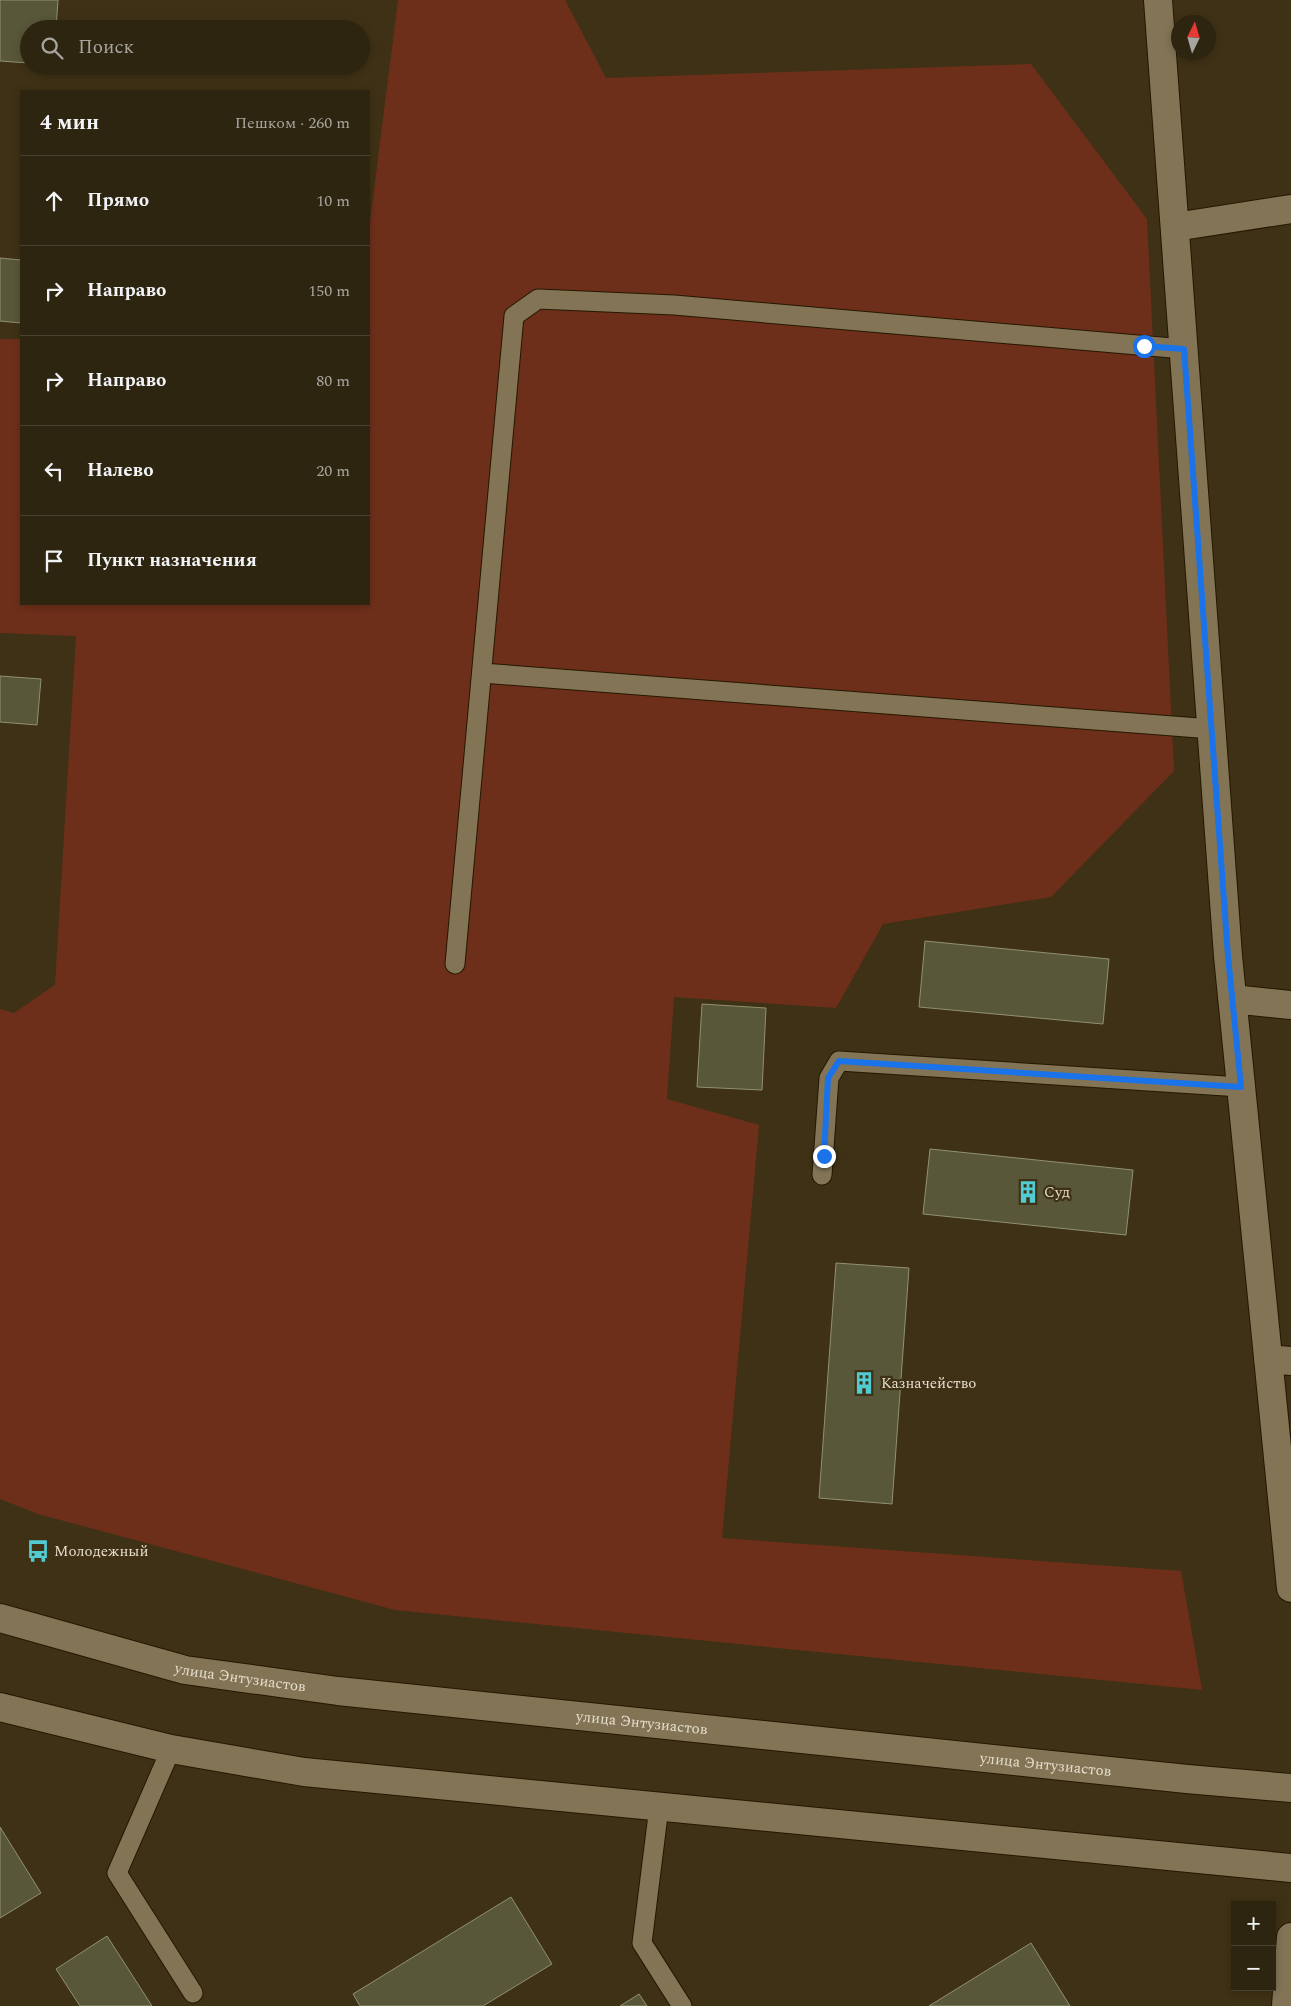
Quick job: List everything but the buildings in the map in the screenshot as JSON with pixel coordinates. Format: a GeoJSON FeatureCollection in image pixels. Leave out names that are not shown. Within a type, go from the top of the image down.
{"type":"FeatureCollection","features":[{"type":"Feature","properties":{"kind":"street"},"geometry":{"type":"LineString","coordinates":[[1158,0],[1232,1000],[1241,1087],[1280,1360],[1291,1588]]}},
{"type":"Feature","properties":{"kind":"street"},"geometry":{"type":"LineString","coordinates":[[1175,227],[1291,209]]}},
{"type":"Feature","properties":{"kind":"street"},"geometry":{"type":"LineString","coordinates":[[1232,1000],[1291,1005]]}},
{"type":"Feature","properties":{"kind":"street","name":"улица Энтузиастов"},"geometry":{"type":"LineString","coordinates":[[0,1618],[184,1670],[328,1690],[1177,1778],[1291,1788]]}},
{"type":"Feature","properties":{"kind":"street"},"geometry":{"type":"LineString","coordinates":[[0,1707],[172,1749],[304,1772],[1291,1868]]}},
{"type":"Feature","properties":{"kind":"street"},"geometry":{"type":"LineString","coordinates":[[1286,2006],[1291,1938]]}},
{"type":"Feature","properties":{"kind":"lane"},"geometry":{"type":"LineString","coordinates":[[455,964],[514,316],[538,299],[683,306],[1184,349]]}},
{"type":"Feature","properties":{"kind":"lane"},"geometry":{"type":"LineString","coordinates":[[482,672],[1212,729]]}},
{"type":"Feature","properties":{"kind":"lane"},"geometry":{"type":"LineString","coordinates":[[822,1175],[828,1078],[839,1061],[1241,1087]]}},
{"type":"Feature","properties":{"kind":"lane"},"geometry":{"type":"LineString","coordinates":[[172,1749],[117,1873],[193,1993]]}},
{"type":"Feature","properties":{"kind":"lane"},"geometry":{"type":"LineString","coordinates":[[659,1807],[642,1943],[682,2006]]}},
{"type":"Feature","properties":{"kind":"shaded area"},"geometry":{"type":"Polygon","coordinates":[[[398,0],[565,0],[606,78],[1031,64],[1147,219],[1174,771],[1051,897],[883,924],[836,1008],[674,997],[667,1099],[759,1125],[722,1538],[1181,1571],[1202,1690],[395,1610],[38,1514],[0,1499],[0,1009],[14,1013],[55,985],[76,636],[0,633],[0,339],[20,339],[20,605],[370,605],[370,222],[398,0]]]}},
{"type":"Feature","properties":{"kind":"place","name":"Суд"},"geometry":{"type":"Point","coordinates":[1028,1192]}},
{"type":"Feature","properties":{"kind":"place","name":"Казначейство"},"geometry":{"type":"Point","coordinates":[864,1383]}},
{"type":"Feature","properties":{"kind":"place","name":"Молодежный"},"geometry":{"type":"Point","coordinates":[38,1551]}},
{"type":"Feature","properties":{"kind":"route"},"geometry":{"type":"LineString","coordinates":[[824,1156],[828,1078],[839,1061],[1241,1087],[1228,956],[1184,349],[1144,346]]}}]}
